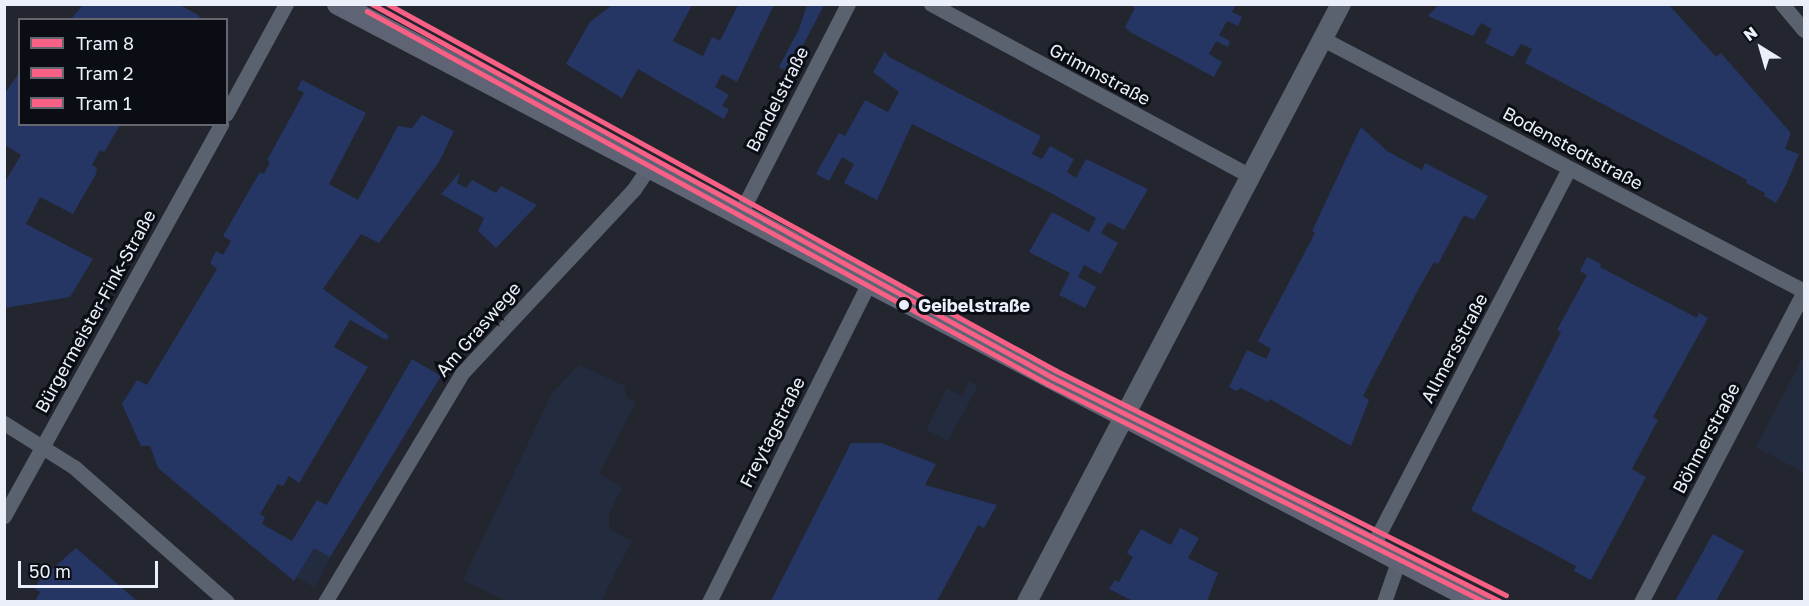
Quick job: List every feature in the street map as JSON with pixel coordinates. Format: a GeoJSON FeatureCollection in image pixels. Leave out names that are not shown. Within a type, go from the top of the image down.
{"type":"FeatureCollection","features":[{"type":"Feature","properties":{"kind":"main road"},"geometry":{"type":"LineString","coordinates":[[338,4],[741,212],[1479,602]]}},
{"type":"Feature","properties":{"kind":"street"},"geometry":{"type":"LineString","coordinates":[[228,110],[286,4]]}},
{"type":"Feature","properties":{"kind":"street","name":"Bandelstraße"},"geometry":{"type":"LineString","coordinates":[[741,212],[849,4]]}},
{"type":"Feature","properties":{"kind":"street","name":"Grimmstraße"},"geometry":{"type":"LineString","coordinates":[[931,4],[1251,176]]}},
{"type":"Feature","properties":{"kind":"street"},"geometry":{"type":"LineString","coordinates":[[1027,602],[1341,4]]}},
{"type":"Feature","properties":{"kind":"street"},"geometry":{"type":"LineString","coordinates":[[1782,4],[1804,30]]}},
{"type":"Feature","properties":{"kind":"street","name":"Bodenstedtstraße"},"geometry":{"type":"LineString","coordinates":[[1323,39],[1804,292]]}},
{"type":"Feature","properties":{"kind":"street","name":"Bürgermeister-Fink-Straße"},"geometry":{"type":"LineString","coordinates":[[4,516],[220,126]]}},
{"type":"Feature","properties":{"kind":"street","name":"Am Graswege"},"geometry":{"type":"LineString","coordinates":[[325,602],[462,373],[634,189],[650,165]]}},
{"type":"Feature","properties":{"kind":"street","name":"Allmersstraße"},"geometry":{"type":"LineString","coordinates":[[1373,545],[1569,169]]}},
{"type":"Feature","properties":{"kind":"street","name":"Freytagstraße"},"geometry":{"type":"LineString","coordinates":[[709,602],[870,280]]}},
{"type":"Feature","properties":{"kind":"street","name":"Böhmerstraße"},"geometry":{"type":"LineString","coordinates":[[1641,602],[1804,292]]}},
{"type":"Feature","properties":{"kind":"street"},"geometry":{"type":"LineString","coordinates":[[4,423],[74,467],[227,602]]}},
{"type":"Feature","properties":{"kind":"street"},"geometry":{"type":"LineString","coordinates":[[1384,602],[1399,559]]}},
{"type":"Feature","properties":{"kind":"shaded area"},"geometry":{"type":"Polygon","coordinates":[[[1439,4],[1669,5],[1716,57],[1721,53],[1791,133],[1785,149],[1799,154],[1776,203],[1764,196],[1765,193],[1746,183],[1747,180],[1525,63],[1532,49],[1521,44],[1513,57],[1485,43],[1492,29],[1481,23],[1473,36],[1428,16],[1439,4]]]}},
{"type":"Feature","properties":{"kind":"shaded area"},"geometry":{"type":"Polygon","coordinates":[[[83,5],[180,5],[200,16],[198,18],[72,18],[83,5]]]}},
{"type":"Feature","properties":{"kind":"shaded area"},"geometry":{"type":"Polygon","coordinates":[[[612,5],[692,5],[673,41],[703,56],[712,37],[720,41],[738,5],[774,5],[737,82],[722,74],[715,87],[729,95],[722,106],[729,109],[724,119],[638,69],[622,98],[566,64],[590,22],[612,5]]]}},
{"type":"Feature","properties":{"kind":"shaded area"},"geometry":{"type":"Polygon","coordinates":[[[807,5],[824,5],[789,72],[779,67],[799,29],[807,5]]]}},
{"type":"Feature","properties":{"kind":"shaded area"},"geometry":{"type":"Polygon","coordinates":[[[1130,5],[1236,5],[1232,12],[1242,17],[1238,26],[1227,21],[1219,35],[1230,41],[1228,47],[1216,41],[1209,54],[1222,62],[1214,77],[1130,32],[1125,27],[1135,8],[1130,5]]]}},
{"type":"Feature","properties":{"kind":"shaded area"},"geometry":{"type":"Polygon","coordinates":[[[885,51],[889,57],[1041,136],[1032,154],[1042,159],[1050,146],[1074,159],[1067,172],[1076,178],[1086,159],[1148,189],[1124,230],[1108,222],[1101,233],[1118,243],[1101,274],[1084,265],[1078,277],[1096,287],[1085,308],[1059,295],[1070,273],[1029,252],[1052,212],[1089,232],[1096,218],[1049,192],[912,124],[877,200],[844,183],[854,164],[842,157],[829,181],[816,174],[839,133],[845,136],[865,100],[888,112],[899,92],[873,72],[885,51]]]}},
{"type":"Feature","properties":{"kind":"shaded area"},"geometry":{"type":"Polygon","coordinates":[[[18,74],[18,126],[119,126],[104,152],[100,150],[92,165],[97,168],[96,174],[73,214],[40,197],[26,224],[93,259],[70,297],[5,308],[5,182],[21,155],[5,145],[5,93],[18,74]]]}},
{"type":"Feature","properties":{"kind":"shaded area"},"geometry":{"type":"Polygon","coordinates":[[[302,80],[366,113],[329,184],[358,200],[398,126],[412,128],[422,115],[454,131],[439,162],[379,243],[361,234],[323,289],[389,336],[386,340],[350,320],[334,347],[368,367],[299,483],[289,476],[283,486],[278,484],[260,514],[265,517],[262,524],[292,541],[317,500],[327,505],[412,359],[441,376],[330,557],[314,548],[294,581],[158,468],[150,446],[141,446],[122,404],[137,380],[147,385],[217,269],[210,263],[216,251],[223,255],[231,241],[223,236],[260,172],[264,174],[270,162],[267,160],[304,93],[297,89],[302,80]]]}},
{"type":"Feature","properties":{"kind":"shaded area"},"geometry":{"type":"Polygon","coordinates":[[[1361,127],[1387,151],[1422,170],[1425,163],[1488,196],[1474,220],[1464,215],[1438,264],[1434,262],[1419,288],[1363,396],[1369,400],[1351,446],[1270,399],[1268,402],[1241,388],[1236,391],[1229,387],[1247,350],[1266,359],[1271,349],[1258,341],[1315,233],[1312,231],[1361,127]]]}},
{"type":"Feature","properties":{"kind":"shaded area"},"geometry":{"type":"Polygon","coordinates":[[[460,172],[457,183],[466,188],[472,180],[496,193],[501,186],[537,205],[496,248],[478,231],[484,218],[441,194],[460,172]]]}},
{"type":"Feature","properties":{"kind":"shaded area"},"geometry":{"type":"Polygon","coordinates":[[[1587,257],[1601,264],[1600,267],[1697,318],[1699,313],[1708,318],[1653,417],[1658,420],[1632,469],[1646,477],[1591,580],[1574,571],[1576,566],[1471,510],[1561,332],[1557,330],[1587,275],[1580,271],[1587,257]]]}},
{"type":"Feature","properties":{"kind":"shaded area"},"geometry":{"type":"Polygon","coordinates":[[[1804,355],[1804,473],[1756,447],[1804,355]]]}},
{"type":"Feature","properties":{"kind":"shaded area"},"geometry":{"type":"Polygon","coordinates":[[[579,365],[625,386],[626,397],[636,402],[599,474],[622,487],[609,514],[609,529],[632,541],[601,601],[506,601],[463,580],[552,393],[579,365]]]}},
{"type":"Feature","properties":{"kind":"shaded area"},"geometry":{"type":"Polygon","coordinates":[[[969,381],[978,386],[948,441],[926,430],[947,388],[962,396],[969,381]]]}},
{"type":"Feature","properties":{"kind":"shaded area"},"geometry":{"type":"Polygon","coordinates":[[[851,443],[881,443],[936,464],[925,485],[997,505],[984,528],[978,525],[937,601],[771,601],[851,443]]]}},
{"type":"Feature","properties":{"kind":"shaded area"},"geometry":{"type":"Polygon","coordinates":[[[1180,528],[1199,538],[1188,558],[1218,573],[1207,601],[1133,601],[1109,589],[1115,580],[1119,582],[1133,557],[1127,553],[1141,529],[1171,545],[1180,528]]]}},
{"type":"Feature","properties":{"kind":"shaded area"},"geometry":{"type":"Polygon","coordinates":[[[1713,534],[1744,551],[1716,601],[1675,601],[1713,534]]]}},
{"type":"Feature","properties":{"kind":"shaded area"},"geometry":{"type":"Polygon","coordinates":[[[309,538],[333,552],[315,588],[286,571],[309,538]]]}},
{"type":"Feature","properties":{"kind":"shaded area"},"geometry":{"type":"Polygon","coordinates":[[[76,548],[137,601],[35,601],[40,592],[34,588],[40,580],[76,548]]]}},
{"type":"Feature","properties":{"kind":"tram line","name":"8"},"geometry":{"type":"LineString","coordinates":[[372,4],[1052,377],[1502,602]]}},
{"type":"Feature","properties":{"kind":"tram line","name":"1"},"geometry":{"type":"LineString","coordinates":[[388,4],[1055,370],[1506,595]]}},
{"type":"Feature","properties":{"kind":"tram line","name":"2"},"geometry":{"type":"LineString","coordinates":[[367,11],[1048,384],[1485,602]]}},
{"type":"Feature","properties":{"kind":"place","name":"Geibelstraße"},"geometry":{"type":"Point","coordinates":[904,305]}}]}
